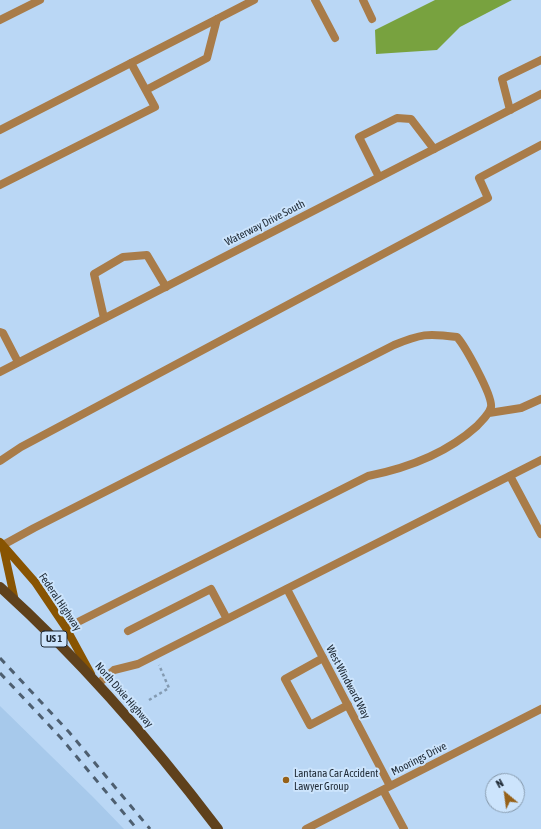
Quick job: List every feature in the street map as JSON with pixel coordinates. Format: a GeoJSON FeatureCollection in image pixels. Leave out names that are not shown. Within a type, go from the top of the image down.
{"type":"FeatureCollection","features":[{"type":"Feature","properties":{"kind":"main road"},"geometry":{"type":"LineString","coordinates":[[2,544],[16,601]]}},
{"type":"Feature","properties":{"kind":"main road","name":"Federal Highway"},"geometry":{"type":"LineString","coordinates":[[2,544],[35,582],[66,628],[96,680]]}},
{"type":"Feature","properties":{"kind":"main road","name":"North Dixie Highway"},"geometry":{"type":"LineString","coordinates":[[0,587],[96,680],[181,780],[218,829]]}},
{"type":"Feature","properties":{"kind":"street"},"geometry":{"type":"LineString","coordinates":[[0,20],[40,0]]}},
{"type":"Feature","properties":{"kind":"street"},"geometry":{"type":"LineString","coordinates":[[0,130],[254,0]]}},
{"type":"Feature","properties":{"kind":"street"},"geometry":{"type":"LineString","coordinates":[[315,0],[335,38]]}},
{"type":"Feature","properties":{"kind":"street"},"geometry":{"type":"LineString","coordinates":[[363,0],[372,19]]}},
{"type":"Feature","properties":{"kind":"street"},"geometry":{"type":"LineString","coordinates":[[146,90],[207,58],[217,19]]}},
{"type":"Feature","properties":{"kind":"street"},"geometry":{"type":"LineString","coordinates":[[510,110],[502,79],[541,60]]}},
{"type":"Feature","properties":{"kind":"street"},"geometry":{"type":"LineString","coordinates":[[0,185],[155,107],[131,63]]}},
{"type":"Feature","properties":{"kind":"street","name":"Waterway Drive South"},"geometry":{"type":"LineString","coordinates":[[0,372],[541,94]]}},
{"type":"Feature","properties":{"kind":"street"},"geometry":{"type":"LineString","coordinates":[[379,177],[359,138],[385,124],[398,118],[411,119],[434,149]]}},
{"type":"Feature","properties":{"kind":"street"},"geometry":{"type":"LineString","coordinates":[[0,461],[21,447],[488,198],[479,178],[541,145]]}},
{"type":"Feature","properties":{"kind":"street"},"geometry":{"type":"LineString","coordinates":[[104,318],[94,274],[123,257],[147,255],[166,287]]}},
{"type":"Feature","properties":{"kind":"street"},"geometry":{"type":"LineString","coordinates":[[0,332],[3,333],[18,362]]}},
{"type":"Feature","properties":{"kind":"street"},"geometry":{"type":"LineString","coordinates":[[2,544],[394,345],[416,336],[432,334],[456,337],[462,343],[489,396],[492,405],[490,413],[468,434],[450,447],[431,457],[401,468],[368,476],[66,628]]}},
{"type":"Feature","properties":{"kind":"street"},"geometry":{"type":"LineString","coordinates":[[490,413],[521,408],[541,399]]}},
{"type":"Feature","properties":{"kind":"street"},"geometry":{"type":"LineString","coordinates":[[96,680],[114,670],[138,664],[541,460]]}},
{"type":"Feature","properties":{"kind":"street"},"geometry":{"type":"LineString","coordinates":[[510,476],[541,534]]}},
{"type":"Feature","properties":{"kind":"street"},"geometry":{"type":"LineString","coordinates":[[128,631],[211,589],[227,619]]}},
{"type":"Feature","properties":{"kind":"street","name":"West Windward Way"},"geometry":{"type":"LineString","coordinates":[[287,589],[348,704],[387,788],[404,829]]}},
{"type":"Feature","properties":{"kind":"street"},"geometry":{"type":"LineString","coordinates":[[324,658],[286,679],[310,725],[348,704]]}},
{"type":"Feature","properties":{"kind":"street","name":"Moorings Drive"},"geometry":{"type":"LineString","coordinates":[[306,829],[541,709]]}},
{"type":"Feature","properties":{"kind":"path"},"geometry":{"type":"LineString","coordinates":[[148,700],[169,688],[158,662]]}},
{"type":"Feature","properties":{"kind":"shaded area"},"geometry":{"type":"Polygon","coordinates":[[[435,0],[512,0],[460,27],[437,50],[376,54],[375,30],[435,0]]]}},
{"type":"Feature","properties":{"kind":"shaded area"},"geometry":{"type":"Polygon","coordinates":[[[0,706],[93,797],[124,829],[0,829],[0,706]]]}},
{"type":"Feature","properties":{"kind":"railway"},"geometry":{"type":"LineString","coordinates":[[0,658],[69,732],[150,829]]}},
{"type":"Feature","properties":{"kind":"railway"},"geometry":{"type":"LineString","coordinates":[[0,673],[61,738],[137,829]]}},
{"type":"Feature","properties":{"kind":"place","name":"Lantana Car Accident Lawyer Group"},"geometry":{"type":"Point","coordinates":[286,780]}}]}
